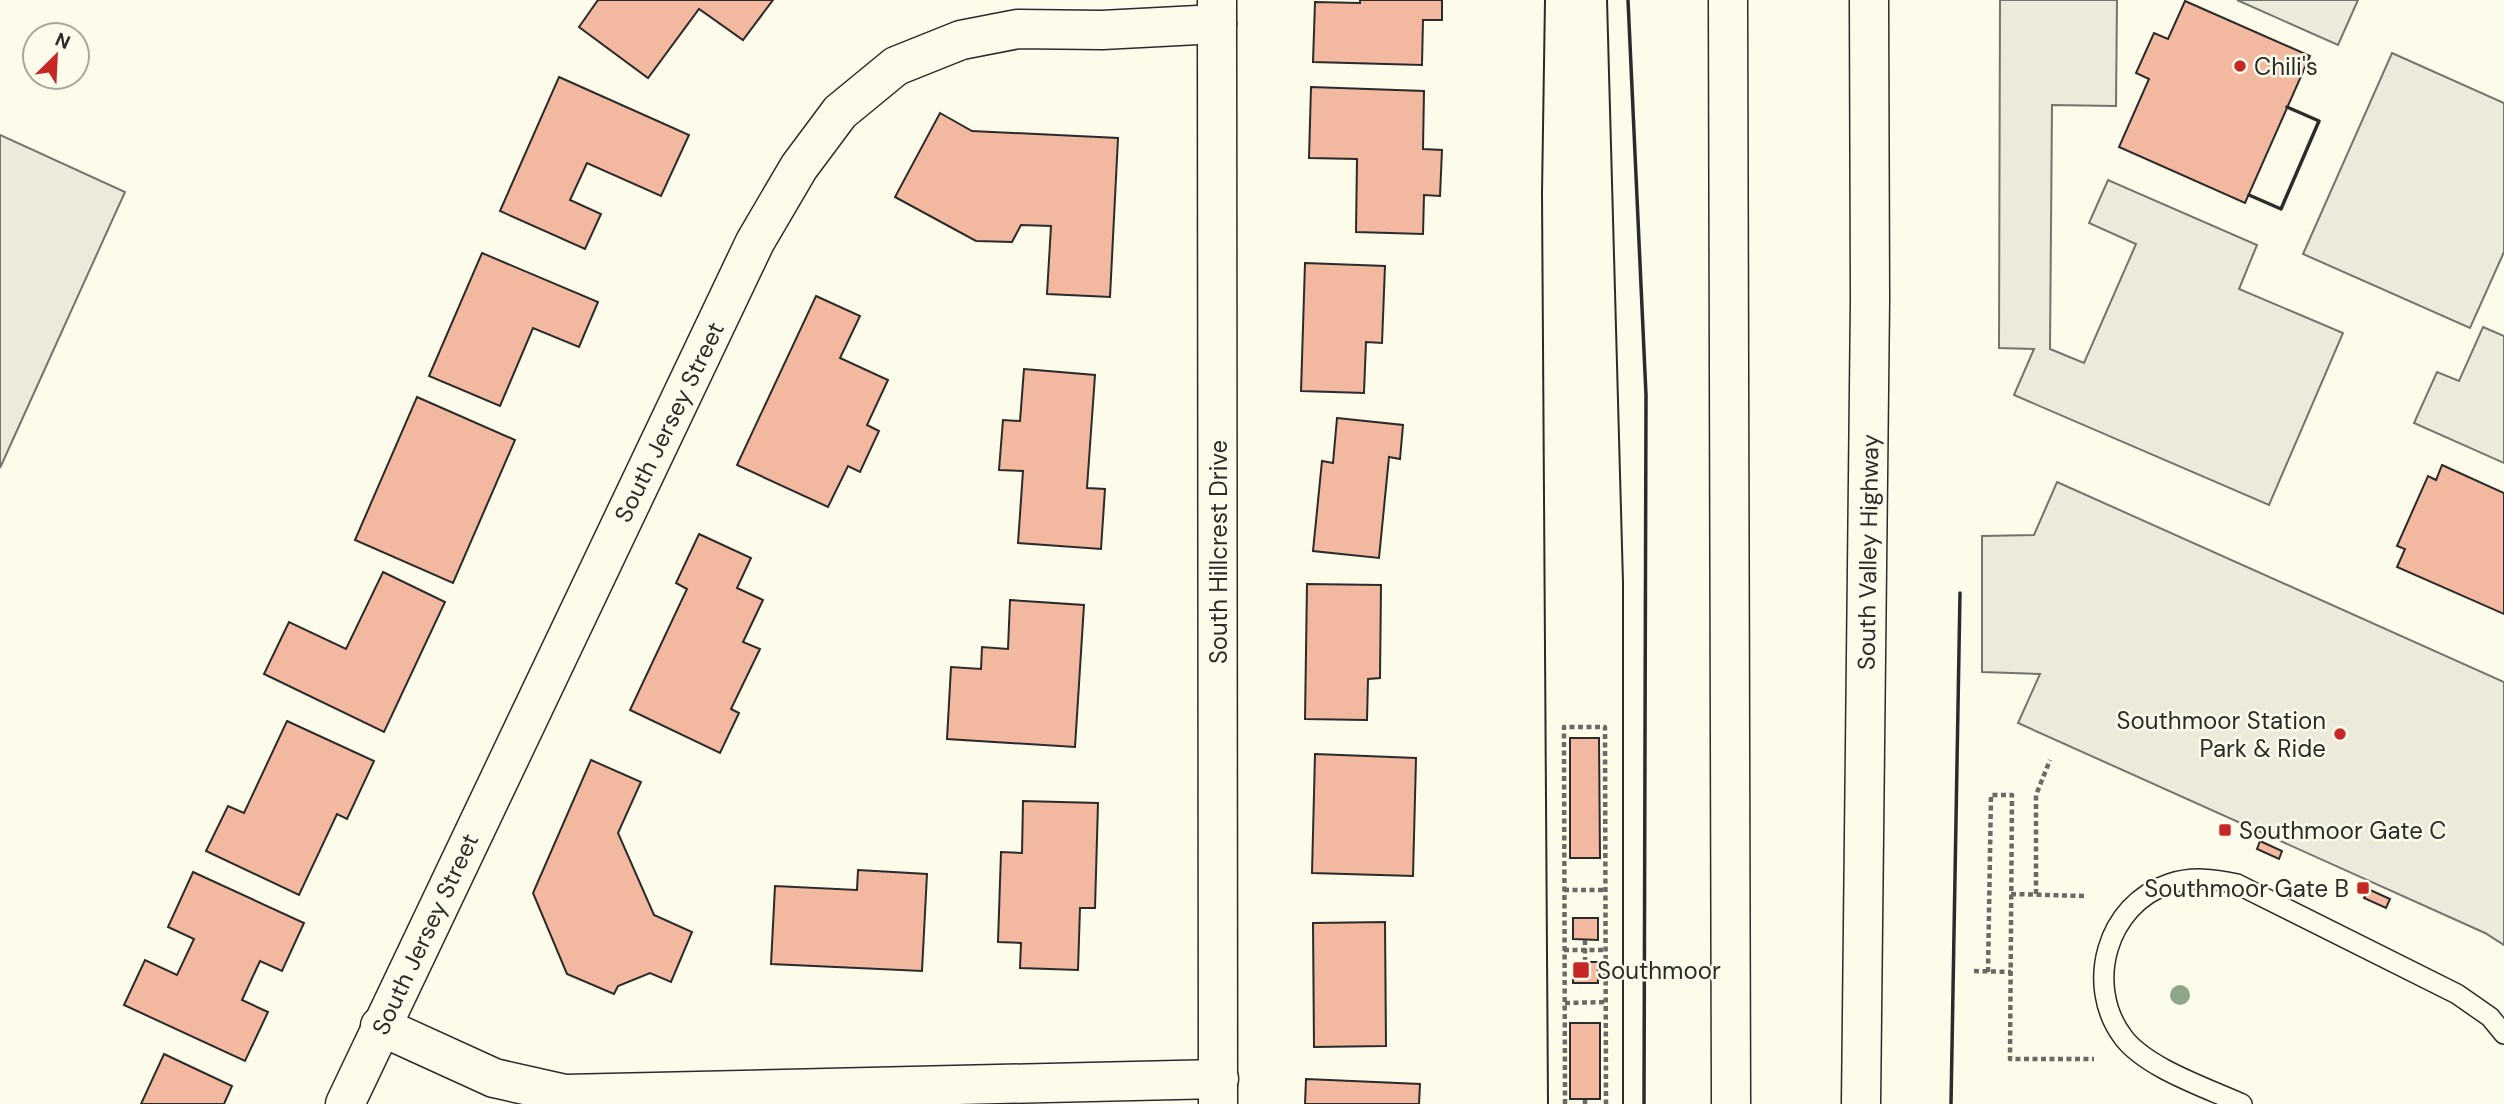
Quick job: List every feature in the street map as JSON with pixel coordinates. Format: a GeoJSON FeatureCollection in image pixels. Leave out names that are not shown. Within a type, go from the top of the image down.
{"type":"FeatureCollection","features":[{"type":"Feature","properties":{"kind":"main road"},"geometry":{"type":"LineString","coordinates":[[1702,0],[1730,257]]}},
{"type":"Feature","properties":{"kind":"main road"},"geometry":{"type":"LineString","coordinates":[[1728,0],[1731,1104]]}},
{"type":"Feature","properties":{"kind":"main road","name":"South Valley Highway"},"geometry":{"type":"LineString","coordinates":[[1861,1104],[1870,300],[1869,0]]}},
{"type":"Feature","properties":{"kind":"main road"},"geometry":{"type":"LineString","coordinates":[[1870,300],[1895,0]]}},
{"type":"Feature","properties":{"kind":"main road","name":"South Jersey Street"},"geometry":{"type":"LineString","coordinates":[[345,1104],[755,242],[799,167],[840,112],[896,66],[961,40],[1018,29],[1102,30],[1217,12]]}},
{"type":"Feature","properties":{"kind":"main road","name":"South Hillcrest Drive"},"geometry":{"type":"LineString","coordinates":[[1217,12],[1219,1091]]}},
{"type":"Feature","properties":{"kind":"main road"},"geometry":{"type":"LineString","coordinates":[[380,1027],[494,1078],[565,1094],[1219,1091]]}},
{"type":"Feature","properties":{"kind":"lane"},"geometry":{"type":"LineString","coordinates":[[2242,1104],[2153,1063],[2137,1052],[2123,1037],[2111,1016],[2103,980],[2104,962],[2113,933],[2120,920],[2143,898],[2168,884],[2197,878],[2237,884],[2457,994],[2490,1017],[2504,1034]]}},
{"type":"Feature","properties":{"kind":"path"},"geometry":{"type":"LineString","coordinates":[[1565,1104],[1564,726],[1605,727],[1606,1104]]}},
{"type":"Feature","properties":{"kind":"path"},"geometry":{"type":"LineString","coordinates":[[2036,894],[2036,795],[2050,760]]}},
{"type":"Feature","properties":{"kind":"path"},"geometry":{"type":"LineString","coordinates":[[1989,972],[1991,795],[2012,795],[2010,1059],[2094,1059]]}},
{"type":"Feature","properties":{"kind":"path"},"geometry":{"type":"LineString","coordinates":[[1564,890],[1605,890]]}},
{"type":"Feature","properties":{"kind":"path"},"geometry":{"type":"LineString","coordinates":[[2011,894],[2084,896]]}},
{"type":"Feature","properties":{"kind":"path"},"geometry":{"type":"LineString","coordinates":[[1585,939],[1585,962]]}},
{"type":"Feature","properties":{"kind":"path"},"geometry":{"type":"LineString","coordinates":[[1564,950],[1605,950]]}},
{"type":"Feature","properties":{"kind":"path"},"geometry":{"type":"LineString","coordinates":[[1974,971],[2011,972]]}},
{"type":"Feature","properties":{"kind":"path"},"geometry":{"type":"LineString","coordinates":[[1565,1003],[1606,1002]]}},
{"type":"Feature","properties":{"kind":"shaded area"},"geometry":{"type":"Polygon","coordinates":[[[2000,0],[2117,0],[2116,106],[2052,105],[2050,349],[2084,363],[2136,244],[2089,223],[2108,180],[2257,245],[2239,289],[2343,333],[2269,505],[2014,395],[2034,349],[1999,348],[2000,0]]]}},
{"type":"Feature","properties":{"kind":"shaded area"},"geometry":{"type":"Polygon","coordinates":[[[2237,0],[2358,0],[2338,45],[2237,0]]]}},
{"type":"Feature","properties":{"kind":"shaded area"},"geometry":{"type":"Polygon","coordinates":[[[2392,53],[2504,103],[2504,252],[2470,328],[2303,254],[2392,53]]]}},
{"type":"Feature","properties":{"kind":"shaded area"},"geometry":{"type":"Polygon","coordinates":[[[0,135],[125,192],[0,468],[0,135]]]}},
{"type":"Feature","properties":{"kind":"shaded area"},"geometry":{"type":"Polygon","coordinates":[[[2483,327],[2504,336],[2504,463],[2414,423],[2437,372],[2459,381],[2483,327]]]}},
{"type":"Feature","properties":{"kind":"shaded area","name":"Southmoor Station Park & Ride"},"geometry":{"type":"Polygon","coordinates":[[[2057,482],[2504,682],[2504,945],[2485,933],[2018,723],[2040,674],[1982,672],[1982,536],[2034,535],[2057,482]]]}},
{"type":"Feature","properties":{"kind":"building"},"geometry":{"type":"Polygon","coordinates":[[[598,0],[773,0],[743,40],[699,9],[648,78],[579,27],[598,0]]]}},
{"type":"Feature","properties":{"kind":"building"},"geometry":{"type":"Polygon","coordinates":[[[1360,0],[1442,0],[1442,20],[1423,20],[1422,65],[1313,62],[1315,2],[1360,3],[1360,0]]]}},
{"type":"Feature","properties":{"kind":"building"},"geometry":{"type":"Polygon","coordinates":[[[2185,1],[2310,56],[2245,203],[2119,147],[2149,79],[2136,73],[2154,33],[2168,39],[2185,1]]]}},
{"type":"Feature","properties":{"kind":"building"},"geometry":{"type":"Polygon","coordinates":[[[559,77],[689,135],[661,196],[587,163],[570,200],[601,214],[585,249],[500,211],[559,77]]]}},
{"type":"Feature","properties":{"kind":"building"},"geometry":{"type":"Polygon","coordinates":[[[1311,87],[1424,91],[1423,149],[1442,150],[1440,196],[1424,195],[1423,234],[1356,232],[1357,159],[1309,158],[1311,87]]]}},
{"type":"Feature","properties":{"kind":"building"},"geometry":{"type":"Polygon","coordinates":[[[940,113],[972,131],[1118,138],[1110,297],[1047,294],[1051,226],[1021,225],[1012,242],[976,241],[895,197],[940,113]]]}},
{"type":"Feature","properties":{"kind":"building"},"geometry":{"type":"Polygon","coordinates":[[[482,253],[598,302],[579,347],[533,328],[500,406],[429,376],[482,253]]]}},
{"type":"Feature","properties":{"kind":"building"},"geometry":{"type":"Polygon","coordinates":[[[1305,263],[1385,266],[1382,343],[1366,342],[1364,393],[1301,391],[1305,263]]]}},
{"type":"Feature","properties":{"kind":"building"},"geometry":{"type":"Polygon","coordinates":[[[816,296],[860,316],[840,358],[888,380],[867,425],[879,431],[860,472],[848,466],[828,507],[737,465],[816,296]]]}},
{"type":"Feature","properties":{"kind":"building"},"geometry":{"type":"Polygon","coordinates":[[[1024,369],[1095,375],[1087,488],[1105,489],[1101,549],[1018,543],[1023,471],[999,470],[1003,420],[1020,421],[1024,369]]]}},
{"type":"Feature","properties":{"kind":"building"},"geometry":{"type":"Polygon","coordinates":[[[417,397],[515,440],[453,583],[355,540],[417,397]]]}},
{"type":"Feature","properties":{"kind":"building"},"geometry":{"type":"Polygon","coordinates":[[[1337,418],[1403,425],[1400,459],[1389,457],[1379,558],[1313,551],[1322,461],[1333,463],[1337,418]]]}},
{"type":"Feature","properties":{"kind":"building"},"geometry":{"type":"Polygon","coordinates":[[[2442,465],[2504,493],[2504,614],[2397,567],[2405,549],[2397,546],[2428,476],[2436,480],[2442,465]]]}},
{"type":"Feature","properties":{"kind":"building"},"geometry":{"type":"Polygon","coordinates":[[[699,534],[751,558],[737,588],[763,600],[743,642],[760,649],[731,709],[739,713],[720,753],[630,710],[687,589],[676,583],[699,534]]]}},
{"type":"Feature","properties":{"kind":"building"},"geometry":{"type":"Polygon","coordinates":[[[383,572],[445,602],[384,732],[264,674],[289,622],[346,649],[383,572]]]}},
{"type":"Feature","properties":{"kind":"building"},"geometry":{"type":"Polygon","coordinates":[[[1307,584],[1381,585],[1380,678],[1368,679],[1367,720],[1305,719],[1307,584]]]}},
{"type":"Feature","properties":{"kind":"building"},"geometry":{"type":"Polygon","coordinates":[[[1010,600],[1084,605],[1075,747],[947,739],[951,667],[981,669],[982,647],[1008,649],[1010,600]]]}},
{"type":"Feature","properties":{"kind":"building"},"geometry":{"type":"Polygon","coordinates":[[[287,721],[374,761],[347,819],[337,814],[299,895],[206,851],[228,806],[244,813],[287,721]]]}},
{"type":"Feature","properties":{"kind":"building"},"geometry":{"type":"Polygon","coordinates":[[[1570,738],[1599,738],[1600,858],[1570,858],[1570,738]]]}},
{"type":"Feature","properties":{"kind":"building"},"geometry":{"type":"Polygon","coordinates":[[[1315,754],[1416,758],[1413,876],[1312,873],[1315,754]]]}},
{"type":"Feature","properties":{"kind":"building"},"geometry":{"type":"Polygon","coordinates":[[[591,760],[641,782],[618,833],[654,915],[692,932],[671,982],[650,973],[618,986],[614,994],[567,974],[533,893],[591,760]]]}},
{"type":"Feature","properties":{"kind":"building"},"geometry":{"type":"Polygon","coordinates":[[[1023,801],[1098,803],[1095,908],[1080,908],[1078,970],[1020,968],[1021,943],[998,942],[1001,852],[1022,853],[1023,801]]]}},
{"type":"Feature","properties":{"kind":"building"},"geometry":{"type":"Polygon","coordinates":[[[2260,841],[2282,851],[2279,859],[2257,849],[2260,841]]]}},
{"type":"Feature","properties":{"kind":"building"},"geometry":{"type":"Polygon","coordinates":[[[858,870],[927,874],[922,971],[771,964],[775,886],[857,890],[858,870]]]}},
{"type":"Feature","properties":{"kind":"building"},"geometry":{"type":"Polygon","coordinates":[[[193,872],[304,923],[282,971],[260,961],[242,1000],[268,1012],[245,1061],[124,1005],[145,960],[177,975],[194,939],[168,927],[193,872]]]}},
{"type":"Feature","properties":{"kind":"building"},"geometry":{"type":"Polygon","coordinates":[[[2368,889],[2390,899],[2386,908],[2364,898],[2368,889]]]}},
{"type":"Feature","properties":{"kind":"building"},"geometry":{"type":"Polygon","coordinates":[[[1573,918],[1598,918],[1598,940],[1573,939],[1573,918]]]}},
{"type":"Feature","properties":{"kind":"building"},"geometry":{"type":"Polygon","coordinates":[[[1385,922],[1386,1046],[1314,1047],[1313,923],[1385,922]]]}},
{"type":"Feature","properties":{"kind":"building"},"geometry":{"type":"Polygon","coordinates":[[[1573,962],[1598,962],[1598,983],[1573,983],[1573,962]]]}},
{"type":"Feature","properties":{"kind":"building"},"geometry":{"type":"Polygon","coordinates":[[[1570,1023],[1600,1023],[1600,1099],[1570,1099],[1570,1023]]]}},
{"type":"Feature","properties":{"kind":"building"},"geometry":{"type":"Polygon","coordinates":[[[164,1054],[232,1086],[224,1104],[141,1104],[164,1054]]]}},
{"type":"Feature","properties":{"kind":"building"},"geometry":{"type":"Polygon","coordinates":[[[1306,1079],[1420,1084],[1419,1104],[1305,1104],[1306,1079]]]}},
{"type":"Feature","properties":{"kind":"tram line"},"geometry":{"type":"LineString","coordinates":[[1545,0],[1542,193],[1548,1104]]}},
{"type":"Feature","properties":{"kind":"tram line"},"geometry":{"type":"LineString","coordinates":[[1607,0],[1623,583],[1623,1104]]}},
{"type":"Feature","properties":{"kind":"wall"},"geometry":{"type":"LineString","coordinates":[[1628,0],[1646,395],[1644,1104]]}},
{"type":"Feature","properties":{"kind":"wall"},"geometry":{"type":"LineString","coordinates":[[2249,195],[2281,209],[2319,121],[2287,107]]}},
{"type":"Feature","properties":{"kind":"wall"},"geometry":{"type":"LineString","coordinates":[[1951,1104],[1960,593]]}},
{"type":"Feature","properties":{"kind":"place","name":"Chili's"},"geometry":{"type":"Point","coordinates":[2240,66]}},
{"type":"Feature","properties":{"kind":"place","name":"Southmoor Station Park & Ride"},"geometry":{"type":"Point","coordinates":[2340,734]}},
{"type":"Feature","properties":{"kind":"place","name":"Southmoor Gate C"},"geometry":{"type":"Point","coordinates":[2225,830]}},
{"type":"Feature","properties":{"kind":"place","name":"Southmoor Gate B"},"geometry":{"type":"Point","coordinates":[2363,888]}},
{"type":"Feature","properties":{"kind":"place","name":"Southmoor"},"geometry":{"type":"Point","coordinates":[1581,970]}}]}
